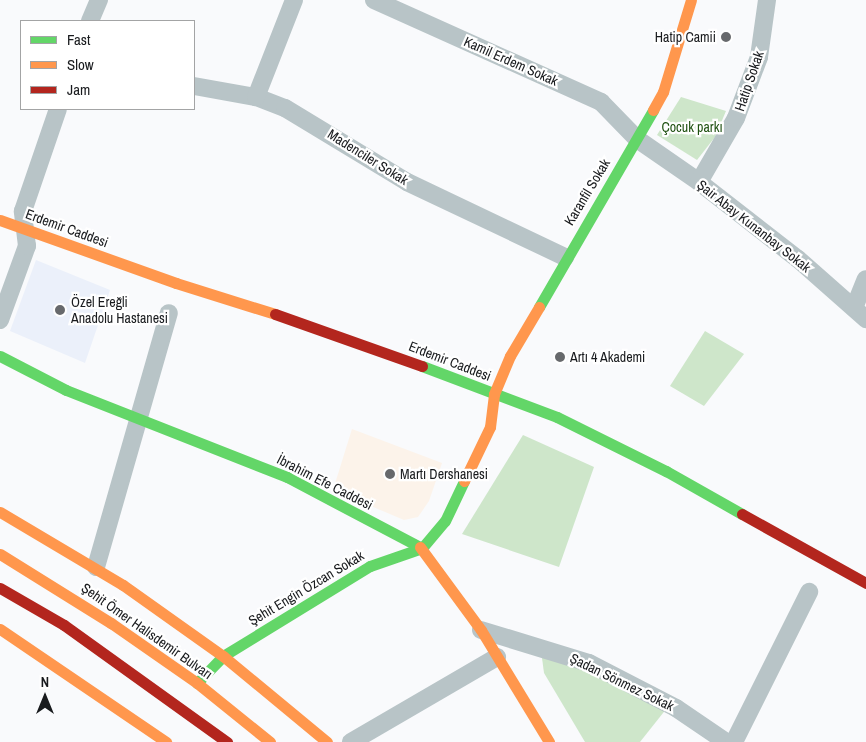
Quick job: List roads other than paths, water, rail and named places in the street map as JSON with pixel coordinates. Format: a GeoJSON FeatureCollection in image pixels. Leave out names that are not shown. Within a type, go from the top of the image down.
{"type":"FeatureCollection","features":[{"type":"Feature","properties":{"kind":"street"},"geometry":{"type":"LineString","coordinates":[[90,20],[99,0]]}},
{"type":"Feature","properties":{"kind":"street"},"geometry":{"type":"LineString","coordinates":[[256,96],[294,0]]}},
{"type":"Feature","properties":{"kind":"street","name":"Kamil Erdem Sokak"},"geometry":{"type":"LineString","coordinates":[[374,0],[601,102],[637,139]]}},
{"type":"Feature","properties":{"kind":"street","name":"Karanfil Sokak"},"geometry":{"type":"LineString","coordinates":[[494,394],[510,356],[565,257],[637,139],[663,92],[691,0]]}},
{"type":"Feature","properties":{"kind":"street","name":"Hatip Sokak"},"geometry":{"type":"LineString","coordinates":[[699,182],[736,118],[759,57],[767,0]]}},
{"type":"Feature","properties":{"kind":"street","name":"Madenciler Sokak"},"geometry":{"type":"LineString","coordinates":[[195,86],[256,96],[320,127],[407,182],[565,257]]}},
{"type":"Feature","properties":{"kind":"street"},"geometry":{"type":"LineString","coordinates":[[0,320],[27,246],[23,211],[58,110]]}},
{"type":"Feature","properties":{"kind":"street","name":"Şair Abay Kunanbay Sokak"},"geometry":{"type":"LineString","coordinates":[[637,139],[699,182],[798,259],[860,313]]}},
{"type":"Feature","properties":{"kind":"street","name":"Erdemir Caddesi"},"geometry":{"type":"LineString","coordinates":[[0,220],[176,283],[332,332],[494,394],[614,443],[866,583]]}},
{"type":"Feature","properties":{"kind":"street"},"geometry":{"type":"LineString","coordinates":[[860,313],[866,279]]}},
{"type":"Feature","properties":{"kind":"street"},"geometry":{"type":"LineString","coordinates":[[96,567],[169,313]]}},
{"type":"Feature","properties":{"kind":"street","name":"İbrahim Efe Caddesi"},"geometry":{"type":"LineString","coordinates":[[0,356],[66,390],[287,477],[422,548],[481,630],[549,742]]}},
{"type":"Feature","properties":{"kind":"street"},"geometry":{"type":"LineString","coordinates":[[422,548],[444,521],[490,427],[494,394]]}},
{"type":"Feature","properties":{"kind":"street"},"geometry":{"type":"LineString","coordinates":[[0,512],[96,567],[223,656],[327,742]]}},
{"type":"Feature","properties":{"kind":"street","name":"Şehit Engin Özcan Sokak"},"geometry":{"type":"LineString","coordinates":[[197,683],[223,656],[370,566],[422,548]]}},
{"type":"Feature","properties":{"kind":"street","name":"Şehit Ömer Halisdemir Bulvarı"},"geometry":{"type":"LineString","coordinates":[[0,554],[111,623],[197,683],[270,742]]}},
{"type":"Feature","properties":{"kind":"street"},"geometry":{"type":"LineString","coordinates":[[0,588],[64,625],[227,742]]}},
{"type":"Feature","properties":{"kind":"street"},"geometry":{"type":"LineString","coordinates":[[734,742],[809,592]]}},
{"type":"Feature","properties":{"kind":"street","name":"Şadan Sönmez Sokak"},"geometry":{"type":"LineString","coordinates":[[481,630],[589,663],[676,708],[726,742]]}},
{"type":"Feature","properties":{"kind":"street"},"geometry":{"type":"LineString","coordinates":[[2,635],[166,742]]}},
{"type":"Feature","properties":{"kind":"street"},"geometry":{"type":"LineString","coordinates":[[351,742],[497,657]]}},
{"type":"Feature","properties":{"kind":"place","name":"Hatip Camii"},"geometry":{"type":"Point","coordinates":[726,37]}},
{"type":"Feature","properties":{"kind":"place","name":"Özel Ereğli Anadolu Hastanesi"},"geometry":{"type":"Point","coordinates":[60,310]}},
{"type":"Feature","properties":{"kind":"place","name":"Artı 4 Akademi"},"geometry":{"type":"Point","coordinates":[560,357]}},
{"type":"Feature","properties":{"kind":"place","name":"Martı Dershanesi"},"geometry":{"type":"Point","coordinates":[390,474]}},
{"type":"Feature","properties":{"kind":"park label","name":"Çocuk parkı"},"geometry":{"type":"Point","coordinates":[692,127]}}]}
